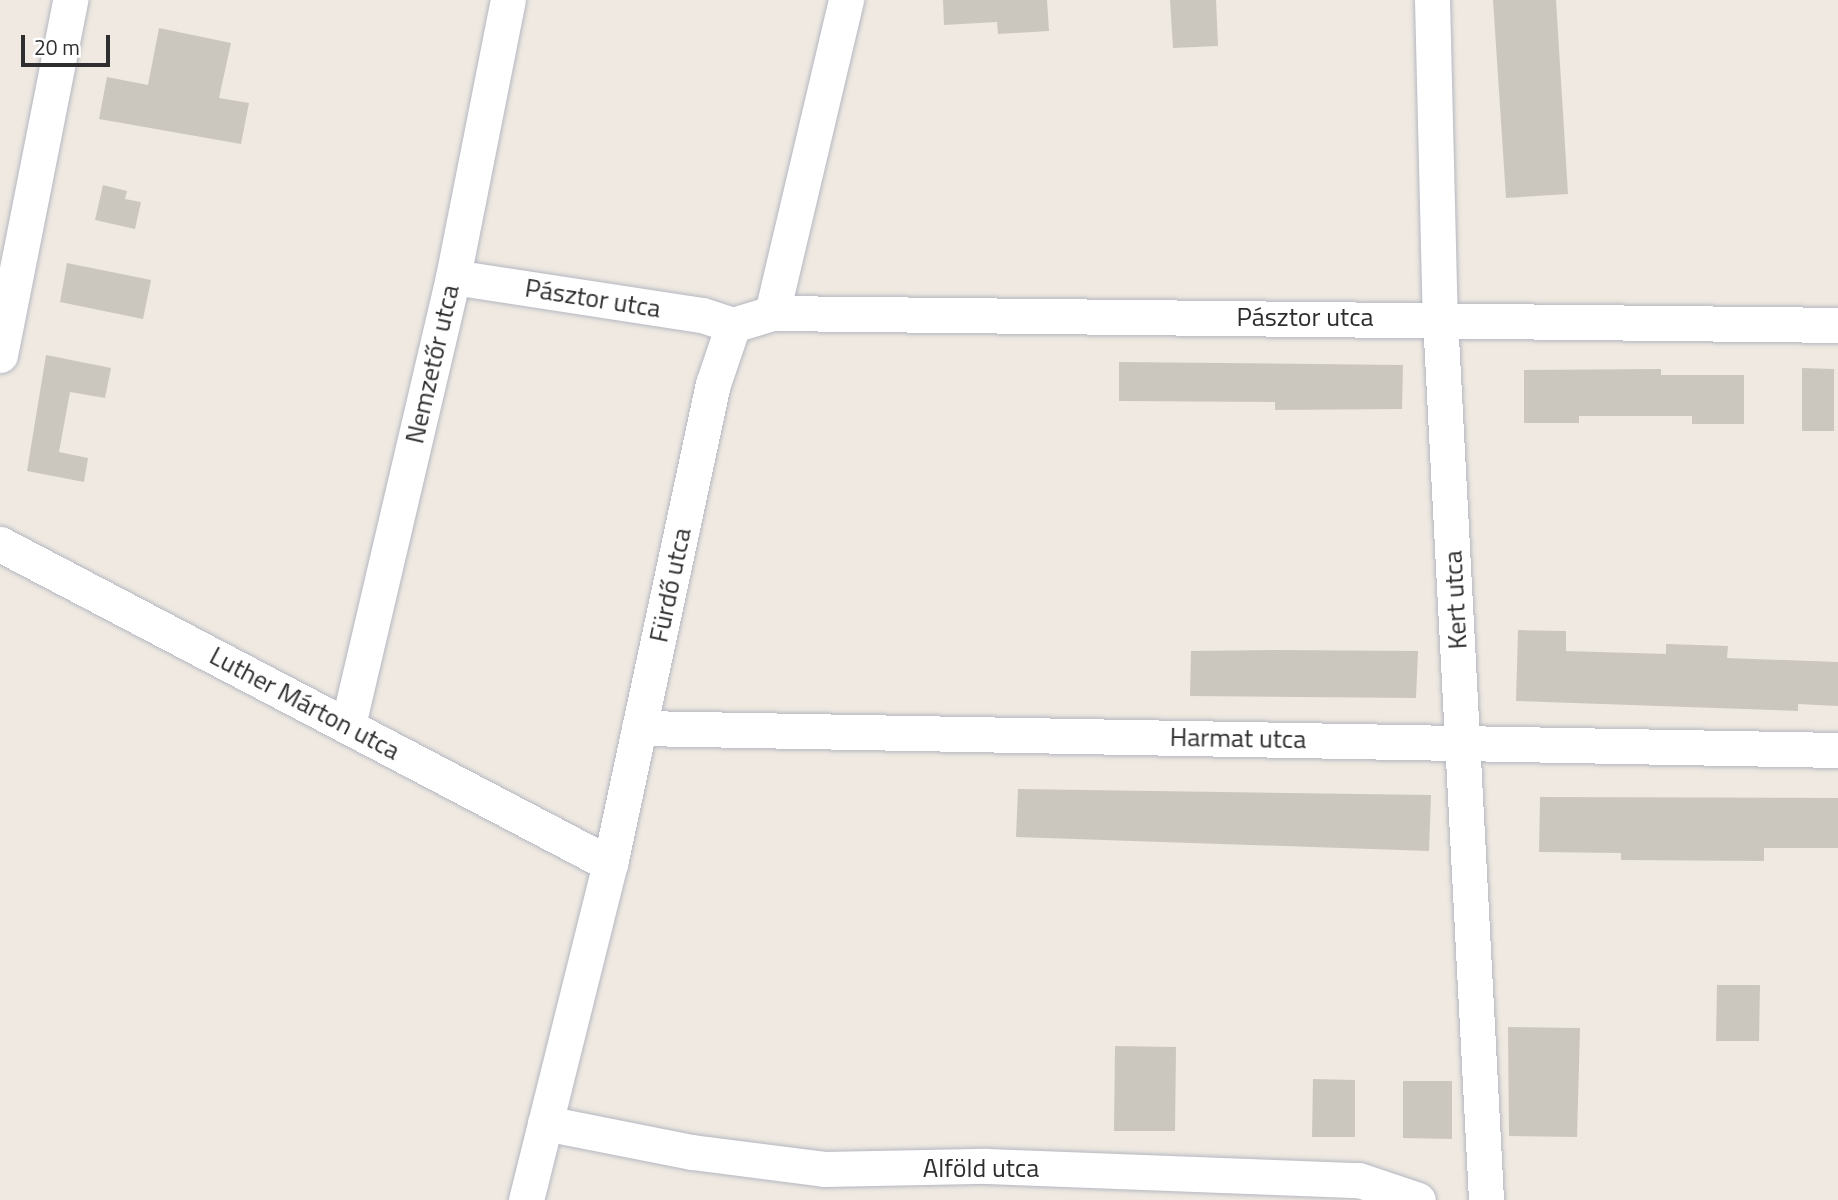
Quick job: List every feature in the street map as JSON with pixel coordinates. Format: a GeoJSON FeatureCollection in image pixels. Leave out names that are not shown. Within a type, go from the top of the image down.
{"type":"FeatureCollection","features":[{"type":"Feature","properties":{"kind":"street"},"geometry":{"type":"LineString","coordinates":[[0,355],[70,0]]}},
{"type":"Feature","properties":{"kind":"street","name":"Nemzetőr utca"},"geometry":{"type":"LineString","coordinates":[[348,725],[453,276],[508,0]]}},
{"type":"Feature","properties":{"kind":"street"},"geometry":{"type":"LineString","coordinates":[[733,325],[772,313],[846,0]]}},
{"type":"Feature","properties":{"kind":"street","name":"Kert utca"},"geometry":{"type":"LineString","coordinates":[[1432,0],[1440,318],[1486,1200]]}},
{"type":"Feature","properties":{"kind":"street","name":"Pásztor utca"},"geometry":{"type":"LineString","coordinates":[[453,276],[702,315],[733,325]]}},
{"type":"Feature","properties":{"kind":"street","name":"Pásztor utca"},"geometry":{"type":"LineString","coordinates":[[772,313],[1440,318],[1838,325]]}},
{"type":"Feature","properties":{"kind":"street","name":"Fürdő utca"},"geometry":{"type":"LineString","coordinates":[[526,1200],[610,864],[713,384],[733,325]]}},
{"type":"Feature","properties":{"kind":"street","name":"Luther Márton utca"},"geometry":{"type":"LineString","coordinates":[[0,544],[610,864]]}},
{"type":"Feature","properties":{"kind":"street","name":"Harmat utca"},"geometry":{"type":"LineString","coordinates":[[639,729],[1463,741],[1838,750]]}},
{"type":"Feature","properties":{"kind":"street","name":"Alföld utca"},"geometry":{"type":"LineString","coordinates":[[545,1123],[692,1152],[824,1169],[987,1166],[1359,1180],[1418,1200]]}},
{"type":"Feature","properties":{"kind":"building"},"geometry":{"type":"Polygon","coordinates":[[[943,0],[1047,0],[1049,31],[998,34],[997,22],[944,25],[943,0]]]}},
{"type":"Feature","properties":{"kind":"building"},"geometry":{"type":"Polygon","coordinates":[[[1170,0],[1216,0],[1218,46],[1173,48],[1170,0]]]}},
{"type":"Feature","properties":{"kind":"building"},"geometry":{"type":"Polygon","coordinates":[[[1493,0],[1556,0],[1568,194],[1506,198],[1493,0]]]}},
{"type":"Feature","properties":{"kind":"building"},"geometry":{"type":"Polygon","coordinates":[[[159,28],[231,43],[219,98],[249,103],[241,144],[99,119],[107,77],[148,85],[159,28]]]}},
{"type":"Feature","properties":{"kind":"building"},"geometry":{"type":"Polygon","coordinates":[[[103,185],[127,191],[125,199],[141,202],[135,229],[95,220],[103,185]]]}},
{"type":"Feature","properties":{"kind":"building"},"geometry":{"type":"Polygon","coordinates":[[[67,263],[151,280],[143,319],[60,302],[67,263]]]}},
{"type":"Feature","properties":{"kind":"building"},"geometry":{"type":"Polygon","coordinates":[[[46,355],[111,368],[105,398],[70,392],[59,452],[88,458],[84,482],[27,471],[46,355]]]}},
{"type":"Feature","properties":{"kind":"building"},"geometry":{"type":"Polygon","coordinates":[[[1119,362],[1403,365],[1402,409],[1275,410],[1275,402],[1119,401],[1119,362]]]}},
{"type":"Feature","properties":{"kind":"building"},"geometry":{"type":"Polygon","coordinates":[[[1802,368],[1834,369],[1834,431],[1802,431],[1802,368]]]}},
{"type":"Feature","properties":{"kind":"building"},"geometry":{"type":"Polygon","coordinates":[[[1661,369],[1661,375],[1744,375],[1744,424],[1692,424],[1692,416],[1579,416],[1579,423],[1524,423],[1524,370],[1661,369]]]}},
{"type":"Feature","properties":{"kind":"building"},"geometry":{"type":"Polygon","coordinates":[[[1518,630],[1566,631],[1566,651],[1666,654],[1666,644],[1728,646],[1727,658],[1838,662],[1838,706],[1798,704],[1798,711],[1516,701],[1518,630]]]}},
{"type":"Feature","properties":{"kind":"building"},"geometry":{"type":"Polygon","coordinates":[[[1191,651],[1418,651],[1416,698],[1190,696],[1191,651]]]}},
{"type":"Feature","properties":{"kind":"building"},"geometry":{"type":"Polygon","coordinates":[[[1018,789],[1431,795],[1429,851],[1016,837],[1018,789]]]}},
{"type":"Feature","properties":{"kind":"building"},"geometry":{"type":"Polygon","coordinates":[[[1540,797],[1838,798],[1838,848],[1764,848],[1764,861],[1621,860],[1621,853],[1539,852],[1540,797]]]}},
{"type":"Feature","properties":{"kind":"building"},"geometry":{"type":"Polygon","coordinates":[[[1717,985],[1760,985],[1759,1041],[1716,1041],[1717,985]]]}},
{"type":"Feature","properties":{"kind":"building"},"geometry":{"type":"Polygon","coordinates":[[[1508,1027],[1580,1028],[1577,1137],[1509,1136],[1508,1027]]]}},
{"type":"Feature","properties":{"kind":"building"},"geometry":{"type":"Polygon","coordinates":[[[1115,1046],[1176,1047],[1175,1131],[1114,1131],[1115,1046]]]}},
{"type":"Feature","properties":{"kind":"building"},"geometry":{"type":"Polygon","coordinates":[[[1313,1079],[1355,1080],[1355,1137],[1312,1137],[1313,1079]]]}},
{"type":"Feature","properties":{"kind":"building"},"geometry":{"type":"Polygon","coordinates":[[[1403,1081],[1452,1081],[1452,1139],[1403,1138],[1403,1081]]]}}]}
